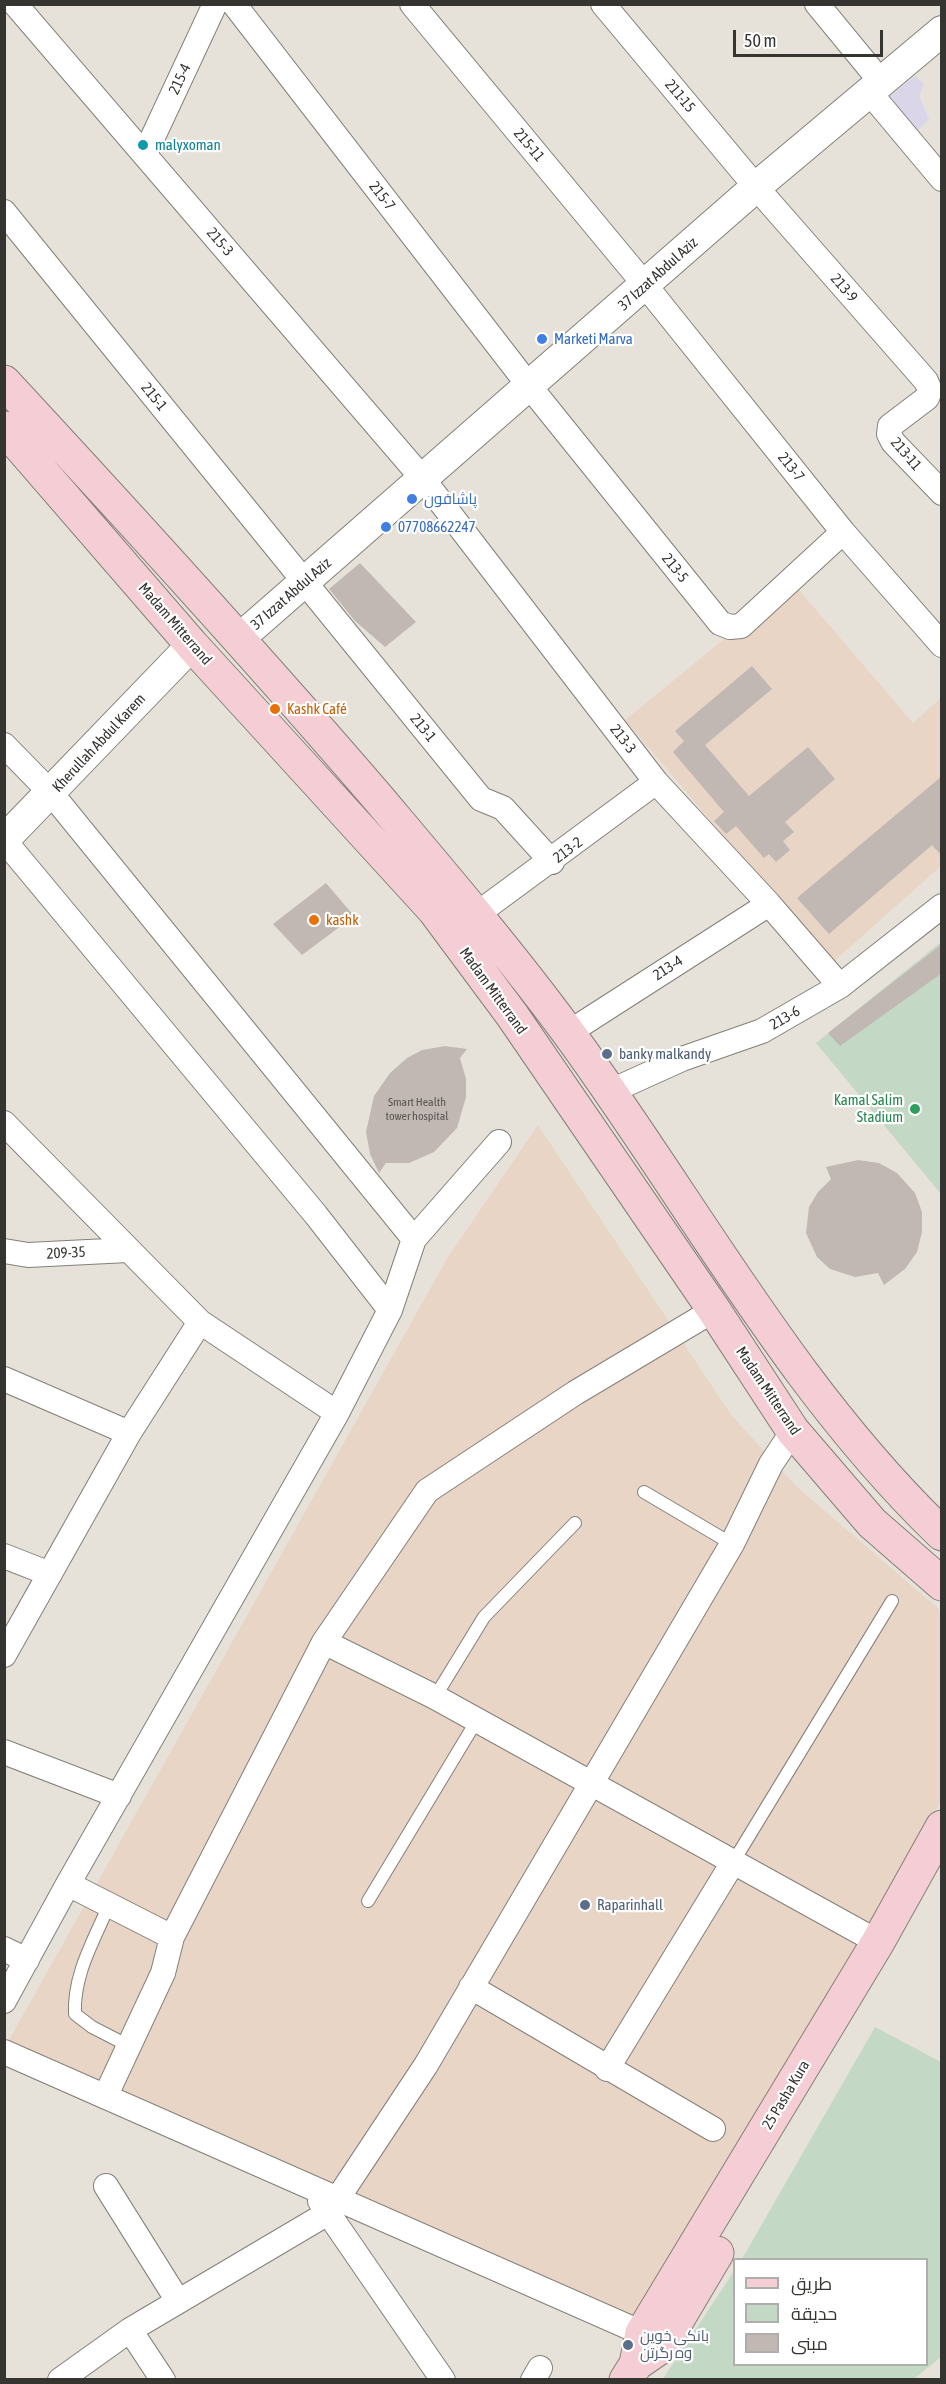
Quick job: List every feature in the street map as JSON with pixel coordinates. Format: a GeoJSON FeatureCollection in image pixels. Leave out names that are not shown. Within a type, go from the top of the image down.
{"type":"FeatureCollection","features":[{"type":"Feature","properties":{"kind":"main road"},"geometry":{"type":"LineString","coordinates":[[4,382],[240,638],[477,914],[568,1033],[803,1377],[894,1488],[942,1534]]}},
{"type":"Feature","properties":{"kind":"main road","name":"Madam Mitterrand"},"geometry":{"type":"LineString","coordinates":[[4,428],[192,645],[434,910],[512,1015],[714,1310],[793,1431],[872,1523],[942,1584]]}},
{"type":"Feature","properties":{"kind":"main road","name":"25 Pasha Kura"},"geometry":{"type":"LineString","coordinates":[[635,2359],[878,1942],[942,1827]]}},
{"type":"Feature","properties":{"kind":"main road","name":"25 Pasha Kura"},"geometry":{"type":"LineString","coordinates":[[635,2359],[662,2346],[942,1872]]}},
{"type":"Feature","properties":{"kind":"street","name":"215-3"},"geometry":{"type":"LineString","coordinates":[[15,4],[423,479]]}},
{"type":"Feature","properties":{"kind":"street","name":"215-4"},"geometry":{"type":"LineString","coordinates":[[145,154],[215,4]]}},
{"type":"Feature","properties":{"kind":"street","name":"215-7"},"geometry":{"type":"LineString","coordinates":[[234,4],[530,387]]}},
{"type":"Feature","properties":{"kind":"street","name":"215-11"},"geometry":{"type":"LineString","coordinates":[[412,4],[645,285]]}},
{"type":"Feature","properties":{"kind":"street","name":"211-15"},"geometry":{"type":"LineString","coordinates":[[603,4],[756,187]]}},
{"type":"Feature","properties":{"kind":"street"},"geometry":{"type":"LineString","coordinates":[[817,4],[942,179]]}},
{"type":"Feature","properties":{"kind":"street","name":"37 Izzat Abdul Aziz"},"geometry":{"type":"LineString","coordinates":[[240,638],[530,387],[756,187],[942,31]]}},
{"type":"Feature","properties":{"kind":"street","name":"213-9"},"geometry":{"type":"LineString","coordinates":[[756,187],[926,381],[930,390]]}},
{"type":"Feature","properties":{"kind":"street","name":"215-1"},"geometry":{"type":"LineString","coordinates":[[4,212],[304,583]]}},
{"type":"Feature","properties":{"kind":"street","name":"213-7"},"geometry":{"type":"LineString","coordinates":[[645,285],[843,532],[942,645]]}},
{"type":"Feature","properties":{"kind":"street","name":"213-5"},"geometry":{"type":"LineString","coordinates":[[530,387],[720,623],[730,627],[741,626],[843,532]]}},
{"type":"Feature","properties":{"kind":"street","name":"213-11"},"geometry":{"type":"LineString","coordinates":[[930,390],[927,398],[890,426],[889,434],[893,442],[942,493]]}},
{"type":"Feature","properties":{"kind":"street","name":"213-3"},"geometry":{"type":"LineString","coordinates":[[423,479],[656,782],[769,904],[840,986]]}},
{"type":"Feature","properties":{"kind":"street","name":"213-1"},"geometry":{"type":"LineString","coordinates":[[304,583],[481,800],[503,808],[552,862]]}},
{"type":"Feature","properties":{"kind":"street","name":"Kherullah Abdul Karem"},"geometry":{"type":"LineString","coordinates":[[4,840],[192,645]]}},
{"type":"Feature","properties":{"kind":"street"},"geometry":{"type":"LineString","coordinates":[[4,744],[51,793],[414,1239]]}},
{"type":"Feature","properties":{"kind":"street","name":"213-2"},"geometry":{"type":"LineString","coordinates":[[477,914],[552,862],[656,782]]}},
{"type":"Feature","properties":{"kind":"street"},"geometry":{"type":"LineString","coordinates":[[4,840],[316,1215],[390,1310]]}},
{"type":"Feature","properties":{"kind":"street","name":"213-4"},"geometry":{"type":"LineString","coordinates":[[568,1033],[769,904]]}},
{"type":"Feature","properties":{"kind":"street","name":"213-6"},"geometry":{"type":"LineString","coordinates":[[609,1092],[682,1059],[762,1031],[840,986],[942,906]]}},
{"type":"Feature","properties":{"kind":"street"},"geometry":{"type":"LineString","coordinates":[[4,1122],[200,1322],[337,1413]]}},
{"type":"Feature","properties":{"kind":"street"},"geometry":{"type":"LineString","coordinates":[[4,2001],[68,1884],[337,1413],[390,1310],[414,1239],[499,1142]]}},
{"type":"Feature","properties":{"kind":"street","name":"209-35"},"geometry":{"type":"LineString","coordinates":[[4,1251],[28,1255],[128,1250]]}},
{"type":"Feature","properties":{"kind":"street"},"geometry":{"type":"LineString","coordinates":[[106,2095],[163,1973],[172,1937],[324,1642],[427,1491],[575,1393],[714,1310]]}},
{"type":"Feature","properties":{"kind":"street"},"geometry":{"type":"LineString","coordinates":[[4,1655],[129,1432],[200,1322]]}},
{"type":"Feature","properties":{"kind":"street"},"geometry":{"type":"LineString","coordinates":[[4,1379],[129,1432]]}},
{"type":"Feature","properties":{"kind":"street"},"geometry":{"type":"LineString","coordinates":[[60,2379],[130,2330],[333,2206],[426,2065],[732,1544],[771,1464],[793,1431]]}},
{"type":"Feature","properties":{"kind":"street"},"geometry":{"type":"LineString","coordinates":[[4,1556],[50,1574]]}},
{"type":"Feature","properties":{"kind":"street"},"geometry":{"type":"LineString","coordinates":[[324,1642],[435,1697],[732,1864],[878,1942]]}},
{"type":"Feature","properties":{"kind":"street"},"geometry":{"type":"LineString","coordinates":[[4,1752],[119,1796]]}},
{"type":"Feature","properties":{"kind":"street"},"geometry":{"type":"LineString","coordinates":[[608,2069],[732,1864]]}},
{"type":"Feature","properties":{"kind":"street"},"geometry":{"type":"LineString","coordinates":[[68,1884],[172,1937]]}},
{"type":"Feature","properties":{"kind":"street"},"geometry":{"type":"LineString","coordinates":[[4,1949],[27,1960]]}},
{"type":"Feature","properties":{"kind":"street"},"geometry":{"type":"LineString","coordinates":[[471,1987],[713,2129]]}},
{"type":"Feature","properties":{"kind":"street"},"geometry":{"type":"LineString","coordinates":[[4,2052],[310,2186],[333,2206],[635,2359]]}},
{"type":"Feature","properties":{"kind":"street"},"geometry":{"type":"LineString","coordinates":[[106,2186],[178,2301]]}},
{"type":"Feature","properties":{"kind":"street"},"geometry":{"type":"LineString","coordinates":[[333,2206],[443,2379]]}},
{"type":"Feature","properties":{"kind":"street"},"geometry":{"type":"LineString","coordinates":[[130,2330],[163,2379]]}},
{"type":"Feature","properties":{"kind":"lane"},"geometry":{"type":"LineString","coordinates":[[644,1492],[732,1544]]}},
{"type":"Feature","properties":{"kind":"lane"},"geometry":{"type":"LineString","coordinates":[[435,1697],[484,1617],[575,1522]]}},
{"type":"Feature","properties":{"kind":"lane"},"geometry":{"type":"LineString","coordinates":[[732,1864],[892,1601]]}},
{"type":"Feature","properties":{"kind":"lane"},"geometry":{"type":"LineString","coordinates":[[368,1901],[477,1720]]}},
{"type":"Feature","properties":{"kind":"lane"},"geometry":{"type":"LineString","coordinates":[[109,1905],[78,1976],[75,2014],[129,2046]]}},
{"type":"Feature","properties":{"kind":"shaded area"},"geometry":{"type":"Polygon","coordinates":[[[915,76],[924,84],[919,96],[929,119],[912,137],[884,101],[915,76]]]}},
{"type":"Feature","properties":{"kind":"shaded area"},"geometry":{"type":"Polygon","coordinates":[[[793,583],[913,723],[941,698],[941,866],[832,963],[625,720],[793,583]]]}},
{"type":"Feature","properties":{"kind":"shaded area"},"geometry":{"type":"Polygon","coordinates":[[[538,1125],[732,1416],[796,1486],[941,1611],[941,1801],[633,2329],[9,2040],[448,1257],[538,1125]]]}},
{"type":"Feature","properties":{"kind":"green space","name":"Kamal Salim Stadium"},"geometry":{"type":"Polygon","coordinates":[[[941,942],[941,1194],[816,1043],[941,942]]]}},
{"type":"Feature","properties":{"kind":"green space"},"geometry":{"type":"Polygon","coordinates":[[[875,2027],[941,2062],[941,2357],[914,2379],[663,2379],[733,2273],[733,2366],[928,2366],[928,2258],[743,2258],[875,2027]]]}},
{"type":"Feature","properties":{"kind":"building"},"geometry":{"type":"Polygon","coordinates":[[[360,563],[416,622],[385,647],[355,621],[329,589],[360,563]]]}},
{"type":"Feature","properties":{"kind":"building"},"geometry":{"type":"Polygon","coordinates":[[[752,666],[772,689],[705,745],[749,796],[808,747],[835,779],[785,822],[794,832],[783,841],[790,850],[776,862],[769,854],[764,858],[736,826],[726,834],[714,821],[724,812],[673,752],[684,741],[675,731],[752,666]]]}},
{"type":"Feature","properties":{"kind":"building"},"geometry":{"type":"Polygon","coordinates":[[[942,776],[942,856],[932,845],[829,934],[797,898],[942,776]]]}},
{"type":"Feature","properties":{"kind":"building","name":"kashk"},"geometry":{"type":"Polygon","coordinates":[[[326,883],[354,916],[302,955],[273,924],[326,883]]]}},
{"type":"Feature","properties":{"kind":"building"},"geometry":{"type":"Polygon","coordinates":[[[942,944],[942,973],[840,1046],[828,1033],[942,944]]]}},
{"type":"Feature","properties":{"kind":"building"},"geometry":{"type":"Polygon","coordinates":[[[445,1046],[467,1049],[460,1058],[466,1079],[466,1097],[457,1128],[434,1152],[409,1163],[386,1163],[379,1173],[370,1154],[366,1132],[374,1096],[390,1073],[407,1058],[422,1050],[445,1046]]]}},
{"type":"Feature","properties":{"kind":"building"},"geometry":{"type":"Polygon","coordinates":[[[858,1160],[879,1163],[897,1173],[915,1193],[922,1212],[922,1232],[917,1252],[905,1269],[884,1285],[878,1273],[855,1277],[830,1269],[817,1257],[806,1233],[809,1207],[818,1192],[831,1179],[826,1167],[858,1160]]]}},
{"type":"Feature","properties":{"kind":"place","name":"malyxoman"},"geometry":{"type":"Point","coordinates":[143,145]}},
{"type":"Feature","properties":{"kind":"place","name":"Marketi Marva"},"geometry":{"type":"Point","coordinates":[542,339]}},
{"type":"Feature","properties":{"kind":"place","name":"پاشافون"},"geometry":{"type":"Point","coordinates":[412,499]}},
{"type":"Feature","properties":{"kind":"place","name":"07708662247"},"geometry":{"type":"Point","coordinates":[386,527]}},
{"type":"Feature","properties":{"kind":"place","name":"Kashk Café"},"geometry":{"type":"Point","coordinates":[275,709]}},
{"type":"Feature","properties":{"kind":"place","name":"kashk"},"geometry":{"type":"Point","coordinates":[314,920]}},
{"type":"Feature","properties":{"kind":"place","name":"banky malkandy"},"geometry":{"type":"Point","coordinates":[607,1054]}},
{"type":"Feature","properties":{"kind":"place","name":"Kamal Salim Stadium"},"geometry":{"type":"Point","coordinates":[915,1109]}},
{"type":"Feature","properties":{"kind":"place","name":"Raparinhall"},"geometry":{"type":"Point","coordinates":[585,1905]}},
{"type":"Feature","properties":{"kind":"place","name":"بانکی خوین وه رگرتن"},"geometry":{"type":"Point","coordinates":[628,2345]}}]}
